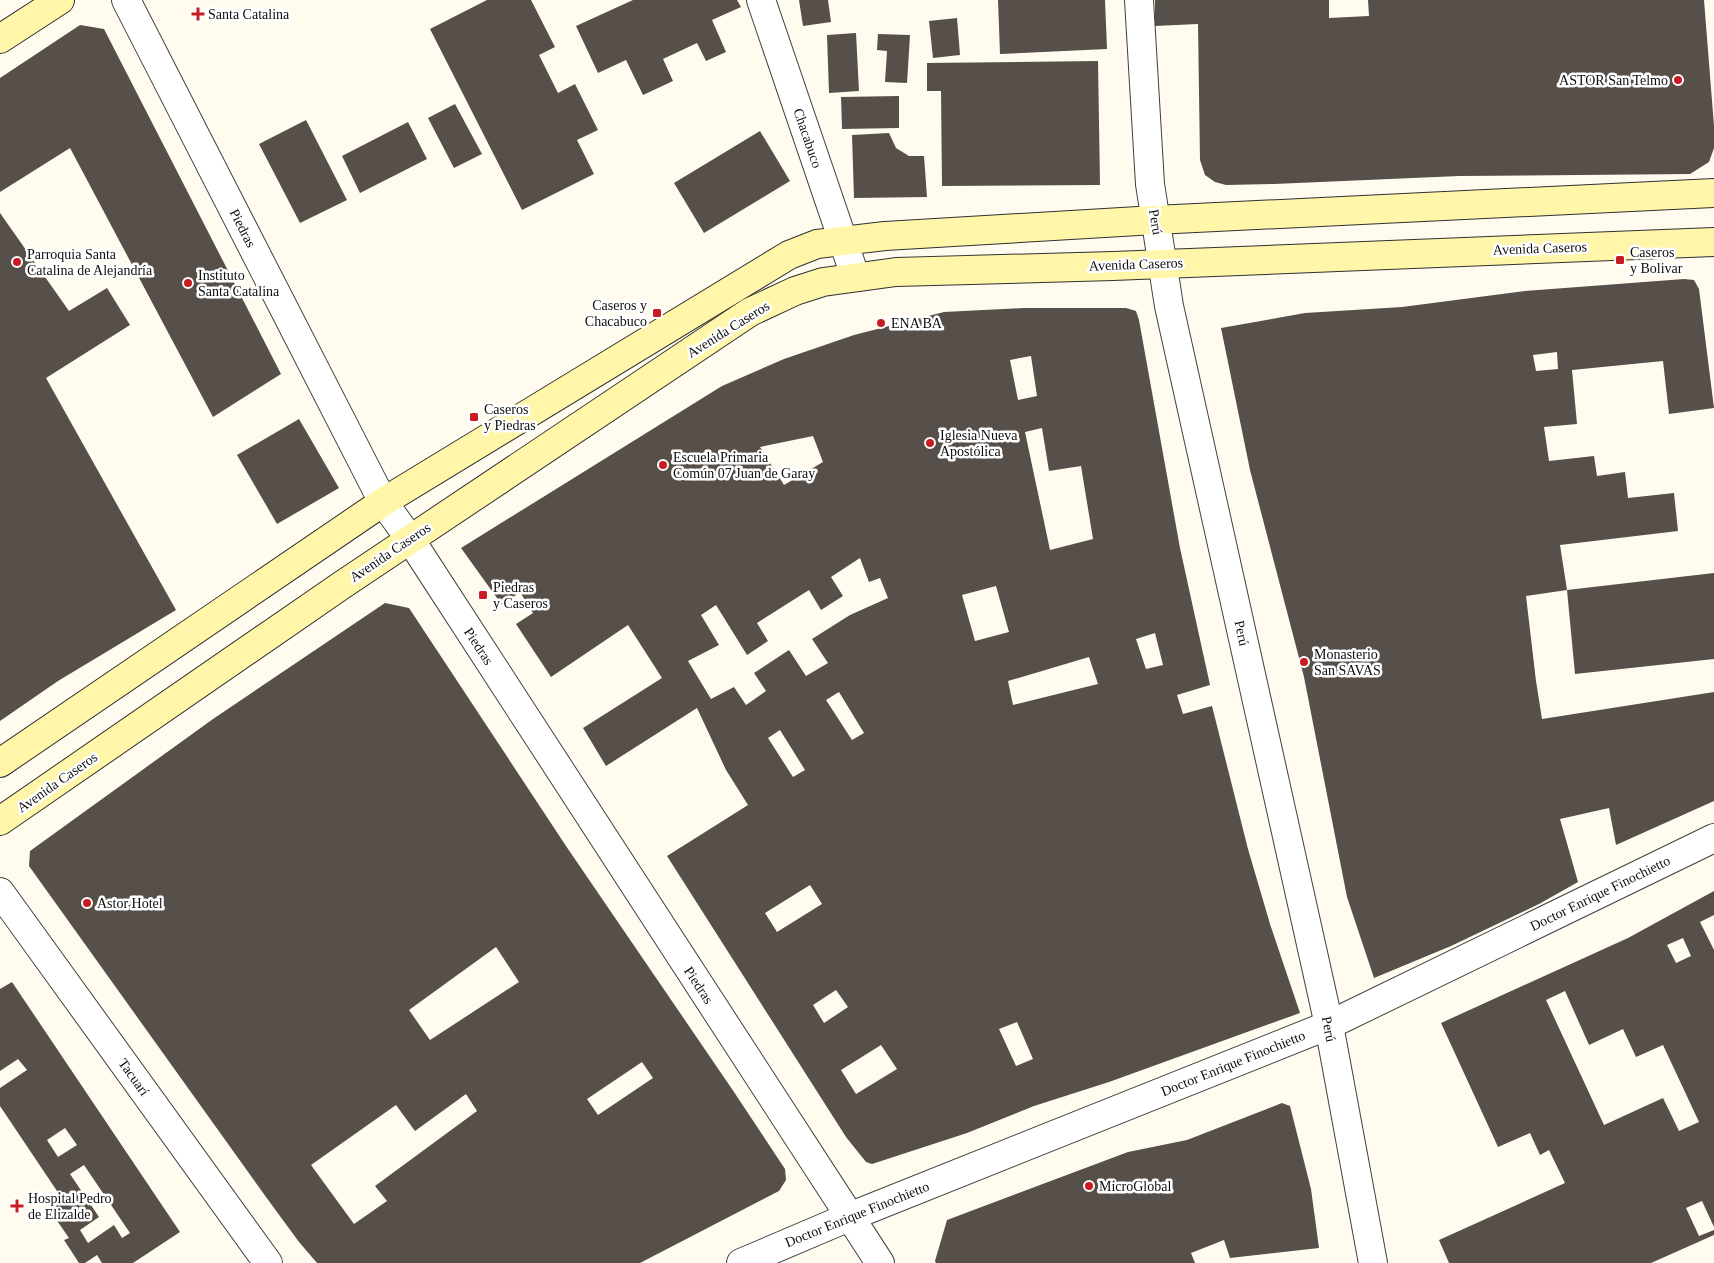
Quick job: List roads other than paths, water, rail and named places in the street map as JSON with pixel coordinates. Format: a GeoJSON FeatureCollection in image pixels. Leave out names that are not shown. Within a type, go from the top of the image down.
{"type":"FeatureCollection","features":[{"type":"Feature","properties":{"kind":"main road"},"geometry":{"type":"LineString","coordinates":[[0,39],[60,0]]}},
{"type":"Feature","properties":{"kind":"main road"},"geometry":{"type":"LineString","coordinates":[[0,763],[383,502],[790,255],[816,244],[843,240],[1156,220],[1714,193]]}},
{"type":"Feature","properties":{"kind":"main road","name":"Avenida Caseros"},"geometry":{"type":"LineString","coordinates":[[0,821],[410,539],[750,312],[795,291],[823,282],[855,276],[896,272],[1714,242]]}},
{"type":"Feature","properties":{"kind":"street","name":"Piedras"},"geometry":{"type":"LineString","coordinates":[[126,0],[383,502],[410,539],[880,1263]]}},
{"type":"Feature","properties":{"kind":"street","name":"Chacabuco"},"geometry":{"type":"LineString","coordinates":[[761,0],[855,276]]}},
{"type":"Feature","properties":{"kind":"street","name":"Perú"},"geometry":{"type":"LineString","coordinates":[[1139,0],[1150,184],[1169,306],[1328,1025],[1373,1263]]}},
{"type":"Feature","properties":{"kind":"street","name":"Doctor Enrique Finochietto"},"geometry":{"type":"LineString","coordinates":[[741,1263],[849,1217],[1328,1025],[1714,838]]}},
{"type":"Feature","properties":{"kind":"street","name":"Tacuarí"},"geometry":{"type":"LineString","coordinates":[[0,892],[268,1263]]}},
{"type":"Feature","properties":{"kind":"place","name":"Santa Catalina"},"geometry":{"type":"Point","coordinates":[198,14]}},
{"type":"Feature","properties":{"kind":"place","name":"ASTOR San Telmo"},"geometry":{"type":"Point","coordinates":[1678,80]}},
{"type":"Feature","properties":{"kind":"place","name":"Caseros y Bolivar"},"geometry":{"type":"Point","coordinates":[1620,260]}},
{"type":"Feature","properties":{"kind":"place","name":"Parroquia Santa Catalina de Alejandría"},"geometry":{"type":"Point","coordinates":[17,262]}},
{"type":"Feature","properties":{"kind":"place","name":"Instituto Santa Catalina"},"geometry":{"type":"Point","coordinates":[188,283]}},
{"type":"Feature","properties":{"kind":"place","name":"Caseros y Chacabuco"},"geometry":{"type":"Point","coordinates":[657,313]}},
{"type":"Feature","properties":{"kind":"place","name":"ENA BA"},"geometry":{"type":"Point","coordinates":[881,323]}},
{"type":"Feature","properties":{"kind":"place","name":"Caseros y Piedras"},"geometry":{"type":"Point","coordinates":[474,417]}},
{"type":"Feature","properties":{"kind":"place","name":"Iglesia Nueva Apostólica"},"geometry":{"type":"Point","coordinates":[930,443]}},
{"type":"Feature","properties":{"kind":"place","name":"Escuela Primaria Común 07 Juan de Garay"},"geometry":{"type":"Point","coordinates":[663,465]}},
{"type":"Feature","properties":{"kind":"place","name":"Piedras y Caseros"},"geometry":{"type":"Point","coordinates":[483,595]}},
{"type":"Feature","properties":{"kind":"place","name":"Monasterio San SAVAS"},"geometry":{"type":"Point","coordinates":[1304,662]}},
{"type":"Feature","properties":{"kind":"place","name":"Astor Hotel"},"geometry":{"type":"Point","coordinates":[87,903]}},
{"type":"Feature","properties":{"kind":"place","name":"MicroGlobal"},"geometry":{"type":"Point","coordinates":[1089,1186]}},
{"type":"Feature","properties":{"kind":"place","name":"Hospital Pedro de Elizalde"},"geometry":{"type":"Point","coordinates":[17,1206]}}]}
